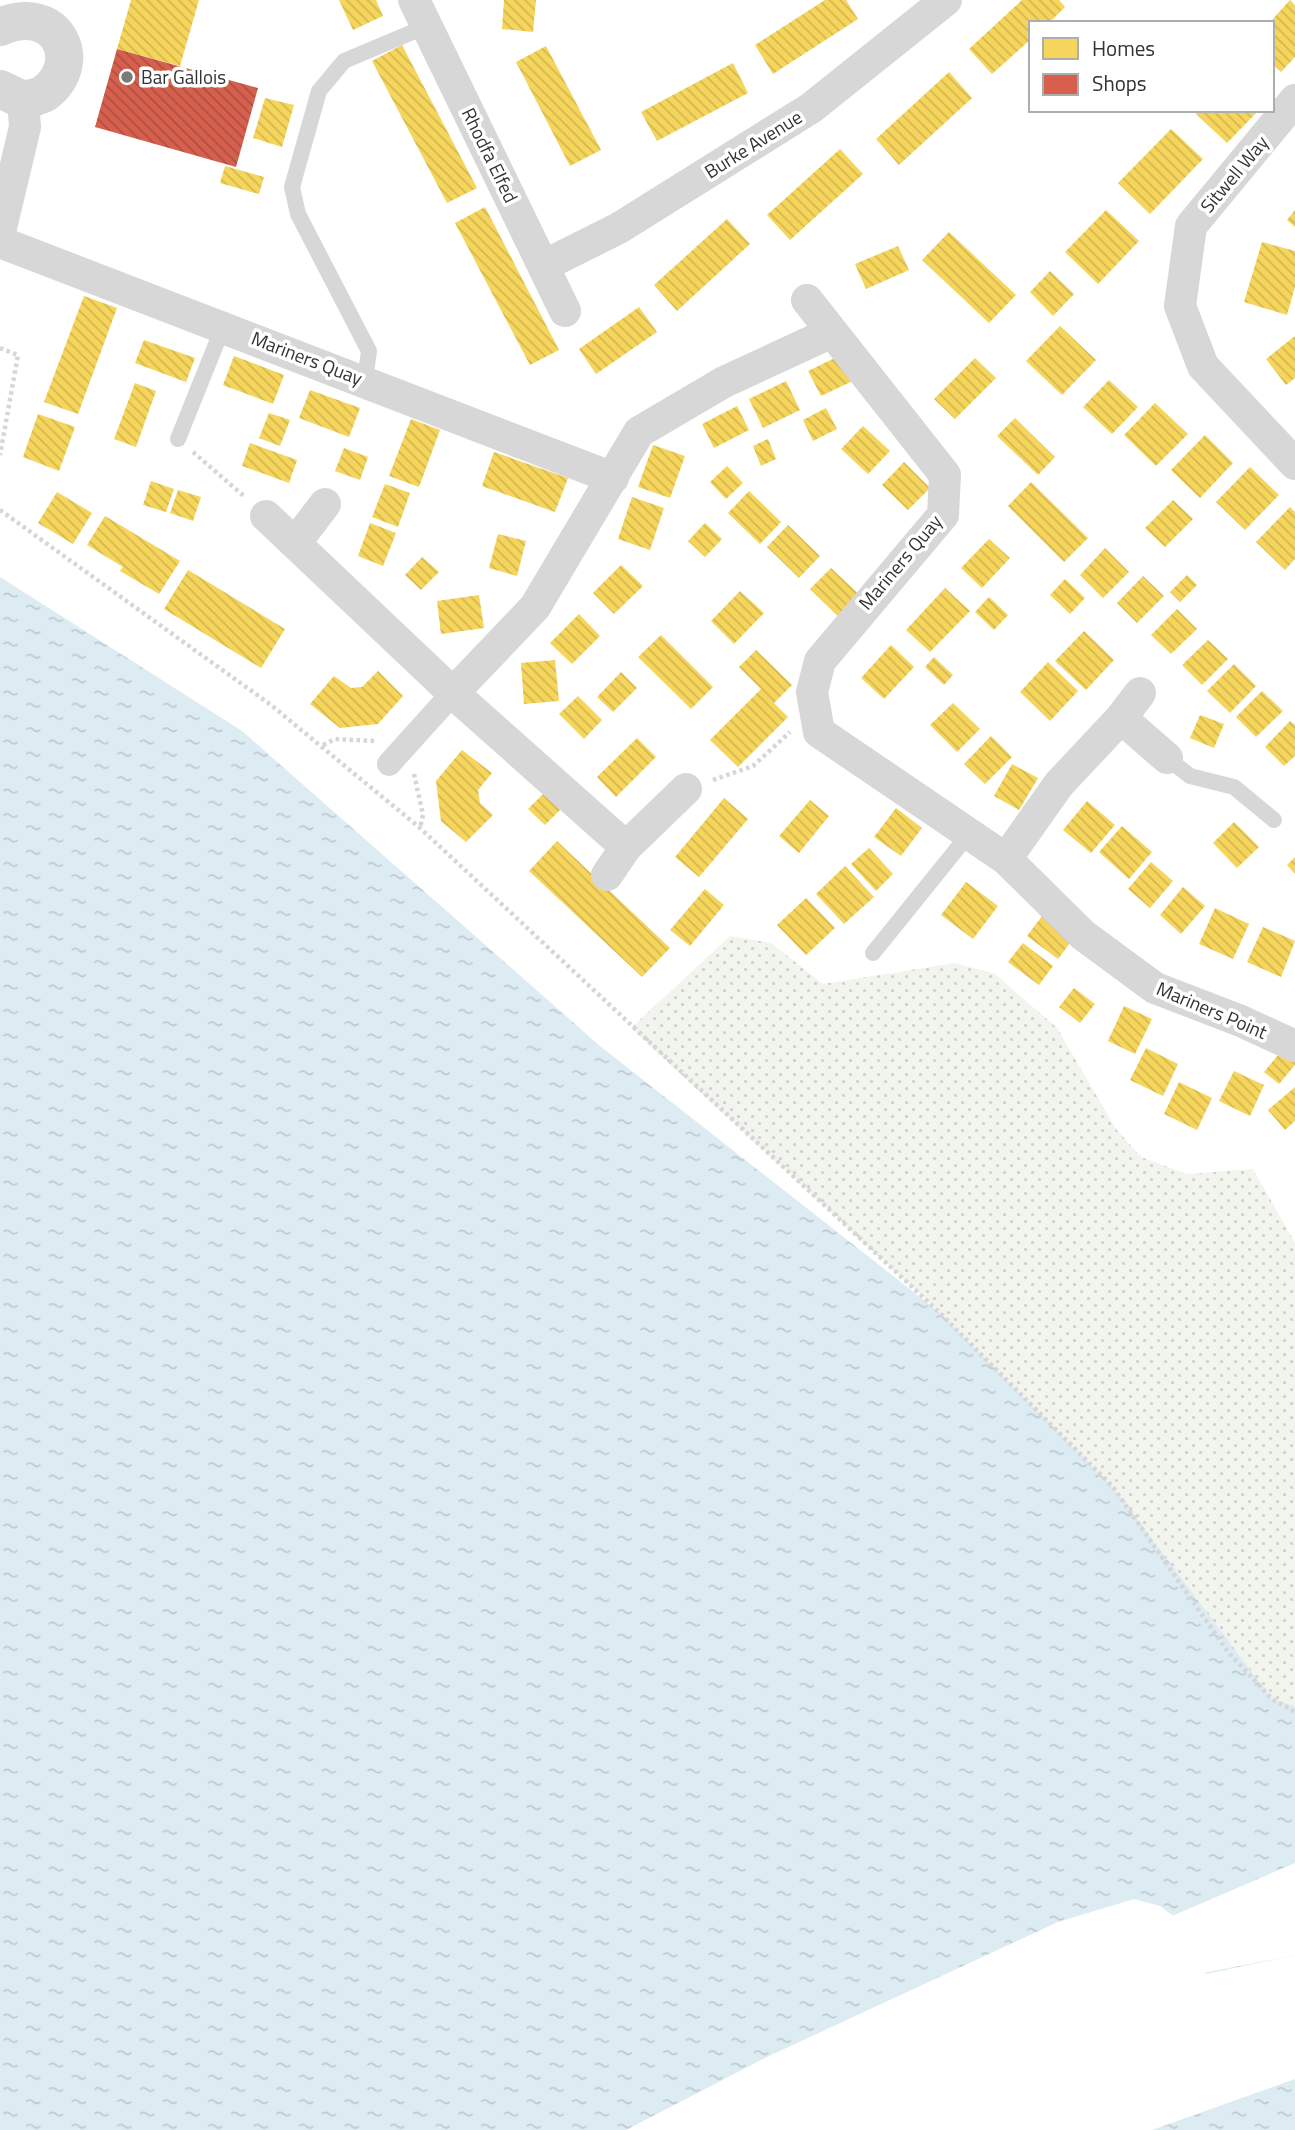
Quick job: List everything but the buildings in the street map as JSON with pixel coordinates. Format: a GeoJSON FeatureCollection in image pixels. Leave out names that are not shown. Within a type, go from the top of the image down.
{"type":"FeatureCollection","features":[{"type":"Feature","properties":{"kind":"street","name":"Burke Avenue"},"geometry":{"type":"LineString","coordinates":[[545,265],[619,228],[811,107],[946,0]]}},
{"type":"Feature","properties":{"kind":"street"},"geometry":{"type":"LineString","coordinates":[[0,27],[47,11],[65,56],[59,75],[44,93],[12,94],[25,127],[0,232]]}},
{"type":"Feature","properties":{"kind":"street","name":"Rhodfa Elfed"},"geometry":{"type":"LineString","coordinates":[[420,13],[545,265],[565,311]]}},
{"type":"Feature","properties":{"kind":"street","name":"Sitwell Way"},"geometry":{"type":"LineString","coordinates":[[1295,100],[1191,226],[1180,306],[1203,366],[1295,463]]}},
{"type":"Feature","properties":{"kind":"street","name":"Mariners Quay"},"geometry":{"type":"LineString","coordinates":[[0,242],[365,380],[533,450],[613,478]]}},
{"type":"Feature","properties":{"kind":"street","name":"Mariners Quay"},"geometry":{"type":"LineString","coordinates":[[807,300],[830,333],[945,475],[943,515],[820,660],[812,692]]}},
{"type":"Feature","properties":{"kind":"street"},"geometry":{"type":"LineString","coordinates":[[389,764],[535,607],[639,432],[724,382],[830,333]]}},
{"type":"Feature","properties":{"kind":"street"},"geometry":{"type":"LineString","coordinates":[[296,542],[325,504]]}},
{"type":"Feature","properties":{"kind":"street"},"geometry":{"type":"LineString","coordinates":[[267,516],[453,693],[626,847]]}},
{"type":"Feature","properties":{"kind":"street","name":"Mariners Point"},"geometry":{"type":"LineString","coordinates":[[812,692],[819,732],[1006,859],[1083,935],[1155,988],[1241,1021],[1295,1046]]}},
{"type":"Feature","properties":{"kind":"street"},"geometry":{"type":"LineString","coordinates":[[1006,859],[1059,784],[1121,718],[1140,693]]}},
{"type":"Feature","properties":{"kind":"street"},"geometry":{"type":"LineString","coordinates":[[1121,718],[1167,758]]}},
{"type":"Feature","properties":{"kind":"street"},"geometry":{"type":"LineString","coordinates":[[607,875],[626,847],[686,789]]}},
{"type":"Feature","properties":{"kind":"lane"},"geometry":{"type":"LineString","coordinates":[[365,380],[369,351],[298,214],[292,187],[319,91],[344,61],[420,13]]}},
{"type":"Feature","properties":{"kind":"lane"},"geometry":{"type":"LineString","coordinates":[[178,439],[223,327]]}},
{"type":"Feature","properties":{"kind":"lane"},"geometry":{"type":"LineString","coordinates":[[1167,758],[1190,776],[1234,787],[1274,820]]}},
{"type":"Feature","properties":{"kind":"lane"},"geometry":{"type":"LineString","coordinates":[[873,953],[969,834]]}},
{"type":"Feature","properties":{"kind":"path"},"geometry":{"type":"LineString","coordinates":[[0,348],[18,355],[0,455]]}},
{"type":"Feature","properties":{"kind":"path"},"geometry":{"type":"LineString","coordinates":[[178,439],[267,516]]}},
{"type":"Feature","properties":{"kind":"path"},"geometry":{"type":"LineString","coordinates":[[0,510],[271,705],[420,828],[939,1312],[1113,1487],[1228,1652],[1272,1699],[1295,1712]]}},
{"type":"Feature","properties":{"kind":"path"},"geometry":{"type":"LineString","coordinates":[[686,789],[753,766],[790,732],[812,692]]}},
{"type":"Feature","properties":{"kind":"shaded area"},"geometry":{"type":"Polygon","coordinates":[[[730,936],[771,943],[823,984],[955,963],[995,974],[1057,1028],[1116,1129],[1141,1157],[1187,1174],[1253,1169],[1295,1243],[1295,1712],[1272,1699],[1228,1652],[1113,1487],[939,1312],[631,1028],[730,936]]]}},
{"type":"Feature","properties":{"kind":"water"},"geometry":{"type":"Polygon","coordinates":[[[0,577],[242,731],[600,1046],[939,1312],[1113,1487],[1272,1699],[1295,1706],[1295,1863],[1002,1989],[1066,2000],[1295,1955],[1295,2130],[0,2130],[0,577]]]}},
{"type":"Feature","properties":{"kind":"pier"},"geometry":{"type":"Polygon","coordinates":[[[1134,1899],[1160,1906],[1176,1918],[1012,1988],[1065,1997],[1203,1971],[1206,1974],[1295,1955],[1295,2079],[1152,2130],[626,2130],[769,2056],[1058,1922],[1134,1899]]]}},
{"type":"Feature","properties":{"kind":"place","name":"Bar Gallois"},"geometry":{"type":"Point","coordinates":[127,77]}}]}
